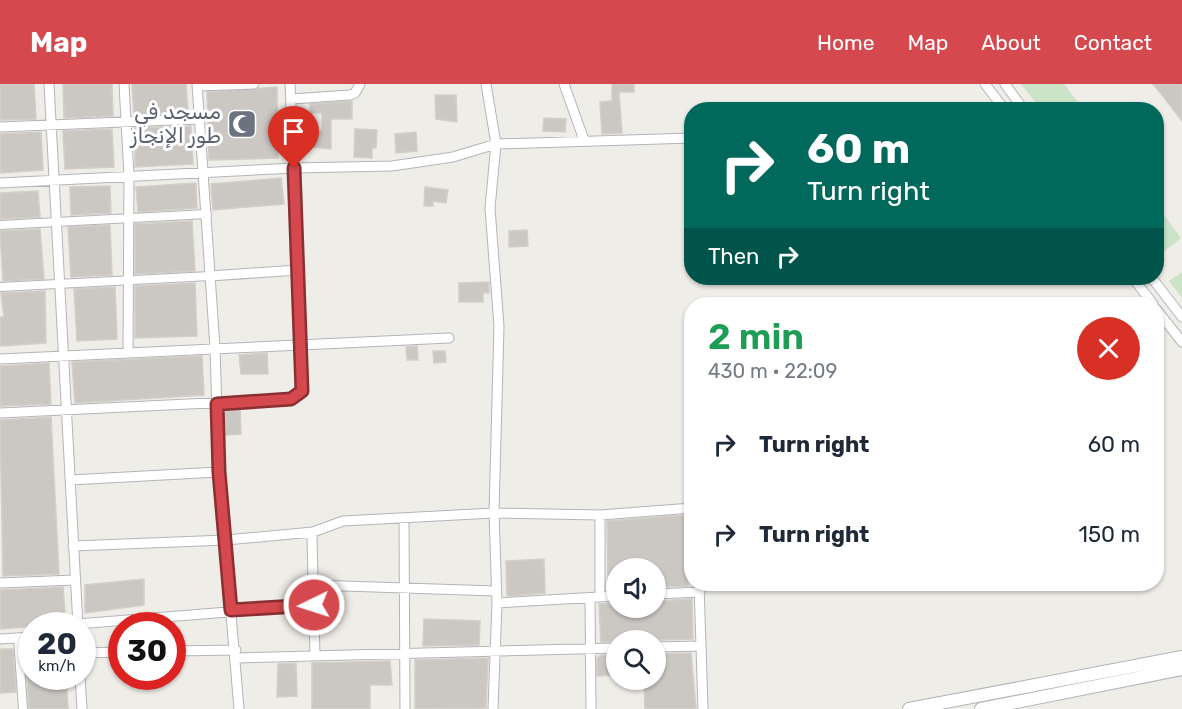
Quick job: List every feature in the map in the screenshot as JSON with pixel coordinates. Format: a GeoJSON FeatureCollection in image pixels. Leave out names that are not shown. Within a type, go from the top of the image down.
{"type":"FeatureCollection","features":[{"type":"Feature","properties":{"kind":"street"},"geometry":{"type":"LineString","coordinates":[[49,84],[76,612]]}},
{"type":"Feature","properties":{"kind":"street"},"geometry":{"type":"LineString","coordinates":[[124,84],[129,176],[127,218],[129,352]]}},
{"type":"Feature","properties":{"kind":"street"},"geometry":{"type":"LineString","coordinates":[[239,709],[219,472],[207,214],[197,85],[254,84]]}},
{"type":"Feature","properties":{"kind":"street"},"geometry":{"type":"LineString","coordinates":[[0,413],[217,404],[291,399],[300,395],[301,344],[290,84]]}},
{"type":"Feature","properties":{"kind":"street"},"geometry":{"type":"LineString","coordinates":[[291,99],[350,95],[355,93],[360,84]]}},
{"type":"Feature","properties":{"kind":"street"},"geometry":{"type":"LineString","coordinates":[[486,84],[496,144],[490,208],[499,326],[494,513],[497,603],[493,709]]}},
{"type":"Feature","properties":{"kind":"street"},"geometry":{"type":"LineString","coordinates":[[564,84],[584,140]]}},
{"type":"Feature","properties":{"kind":"street"},"geometry":{"type":"LineString","coordinates":[[985,84],[999,102]]}},
{"type":"Feature","properties":{"kind":"street"},"geometry":{"type":"LineString","coordinates":[[1005,84],[1018,102]]}},
{"type":"Feature","properties":{"kind":"street"},"geometry":{"type":"LineString","coordinates":[[0,127],[198,119]]}},
{"type":"Feature","properties":{"kind":"street"},"geometry":{"type":"LineString","coordinates":[[0,183],[419,163],[468,154],[496,144],[684,138]]}},
{"type":"Feature","properties":{"kind":"street"},"geometry":{"type":"LineString","coordinates":[[0,225],[207,214]]}},
{"type":"Feature","properties":{"kind":"street"},"geometry":{"type":"LineString","coordinates":[[0,286],[298,270]]}},
{"type":"Feature","properties":{"kind":"street"},"geometry":{"type":"LineString","coordinates":[[1138,285],[1148,297]]}},
{"type":"Feature","properties":{"kind":"street"},"geometry":{"type":"LineString","coordinates":[[1157,285],[1182,317]]}},
{"type":"Feature","properties":{"kind":"street"},"geometry":{"type":"LineString","coordinates":[[1164,319],[1182,342]]}},
{"type":"Feature","properties":{"kind":"street"},"geometry":{"type":"LineString","coordinates":[[0,359],[449,338]]}},
{"type":"Feature","properties":{"kind":"street"},"geometry":{"type":"LineString","coordinates":[[70,480],[219,472]]}},
{"type":"Feature","properties":{"kind":"street"},"geometry":{"type":"LineString","coordinates":[[73,546],[226,540],[313,532],[343,521],[494,513],[600,516],[684,509]]}},
{"type":"Feature","properties":{"kind":"street"},"geometry":{"type":"LineString","coordinates":[[591,709],[600,516]]}},
{"type":"Feature","properties":{"kind":"street"},"geometry":{"type":"LineString","coordinates":[[404,518],[405,709]]}},
{"type":"Feature","properties":{"kind":"street"},"geometry":{"type":"LineString","coordinates":[[313,532],[315,656]]}},
{"type":"Feature","properties":{"kind":"street"},"geometry":{"type":"LineString","coordinates":[[0,583],[75,580]]}},
{"type":"Feature","properties":{"kind":"street"},"geometry":{"type":"LineString","coordinates":[[314,585],[496,591]]}},
{"type":"Feature","properties":{"kind":"street"},"geometry":{"type":"LineString","coordinates":[[666,593],[684,590]]}},
{"type":"Feature","properties":{"kind":"street"},"geometry":{"type":"LineString","coordinates":[[699,591],[703,709]]}},
{"type":"Feature","properties":{"kind":"street"},"geometry":{"type":"LineString","coordinates":[[497,603],[606,596]]}},
{"type":"Feature","properties":{"kind":"street"},"geometry":{"type":"LineString","coordinates":[[96,623],[231,610],[314,605]]}},
{"type":"Feature","properties":{"kind":"street"},"geometry":{"type":"LineString","coordinates":[[0,639],[18,638]]}},
{"type":"Feature","properties":{"kind":"street"},"geometry":{"type":"LineString","coordinates":[[666,647],[700,646]]}},
{"type":"Feature","properties":{"kind":"street"},"geometry":{"type":"LineString","coordinates":[[186,652],[315,656],[606,648]]}},
{"type":"Feature","properties":{"kind":"street"},"geometry":{"type":"LineString","coordinates":[[909,709],[1182,657]]}},
{"type":"Feature","properties":{"kind":"street"},"geometry":{"type":"LineString","coordinates":[[981,709],[1182,669]]}},
{"type":"Feature","properties":{"kind":"street"},"geometry":{"type":"LineString","coordinates":[[22,690],[23,709]]}},
{"type":"Feature","properties":{"kind":"street"},"geometry":{"type":"LineString","coordinates":[[81,690],[82,709]]}},
{"type":"Feature","properties":{"kind":"green space"},"geometry":{"type":"Polygon","coordinates":[[[1021,84],[1064,84],[1078,102],[1035,102],[1021,84]]]}},
{"type":"Feature","properties":{"kind":"green space"},"geometry":{"type":"Polygon","coordinates":[[[1164,215],[1181,238],[1164,251],[1164,215]]]}},
{"type":"Feature","properties":{"kind":"green space"},"geometry":{"type":"Polygon","coordinates":[[[1182,272],[1182,298],[1169,281],[1182,272]]]}},
{"type":"Feature","properties":{"kind":"building"},"geometry":{"type":"Polygon","coordinates":[[[0,84],[34,84],[36,119],[0,120],[0,84]]]}},
{"type":"Feature","properties":{"kind":"building"},"geometry":{"type":"Polygon","coordinates":[[[63,84],[112,84],[113,116],[64,118],[63,84]]]}},
{"type":"Feature","properties":{"kind":"building"},"geometry":{"type":"Polygon","coordinates":[[[132,84],[186,84],[188,113],[134,115],[132,84]]]}},
{"type":"Feature","properties":{"kind":"building"},"geometry":{"type":"Polygon","coordinates":[[[612,84],[634,84],[634,92],[619,92],[622,133],[602,134],[600,102],[612,101],[612,84]]]}},
{"type":"Feature","properties":{"kind":"building"},"geometry":{"type":"Polygon","coordinates":[[[1153,84],[1182,84],[1182,121],[1166,100],[1153,84]]]}},
{"type":"Feature","properties":{"kind":"building","name":"مسجد في طور الإنجاز"},"geometry":{"type":"Polygon","coordinates":[[[277,87],[278,158],[209,160],[207,92],[277,87]]]}},
{"type":"Feature","properties":{"kind":"building"},"geometry":{"type":"Polygon","coordinates":[[[435,95],[456,95],[457,122],[436,119],[435,95]]]}},
{"type":"Feature","properties":{"kind":"building"},"geometry":{"type":"Polygon","coordinates":[[[352,101],[352,119],[331,119],[331,149],[312,147],[313,138],[317,138],[318,130],[322,131],[322,113],[310,113],[310,104],[352,101]]]}},
{"type":"Feature","properties":{"kind":"building"},"geometry":{"type":"Polygon","coordinates":[[[544,118],[566,119],[565,132],[543,131],[544,118]]]}},
{"type":"Feature","properties":{"kind":"building"},"geometry":{"type":"Polygon","coordinates":[[[191,126],[193,164],[135,167],[135,128],[191,126]]]}},
{"type":"Feature","properties":{"kind":"building"},"geometry":{"type":"Polygon","coordinates":[[[112,129],[114,167],[65,169],[63,131],[112,129]]]}},
{"type":"Feature","properties":{"kind":"building"},"geometry":{"type":"Polygon","coordinates":[[[355,129],[377,130],[376,148],[372,148],[372,158],[354,157],[355,129]]]}},
{"type":"Feature","properties":{"kind":"building"},"geometry":{"type":"Polygon","coordinates":[[[41,132],[43,170],[0,173],[0,134],[41,132]]]}},
{"type":"Feature","properties":{"kind":"building"},"geometry":{"type":"Polygon","coordinates":[[[416,132],[417,151],[396,153],[395,134],[416,132]]]}},
{"type":"Feature","properties":{"kind":"building"},"geometry":{"type":"Polygon","coordinates":[[[281,178],[284,204],[213,210],[211,184],[281,178]]]}},
{"type":"Feature","properties":{"kind":"building"},"geometry":{"type":"Polygon","coordinates":[[[196,183],[197,208],[138,212],[136,187],[196,183]]]}},
{"type":"Feature","properties":{"kind":"building"},"geometry":{"type":"Polygon","coordinates":[[[110,186],[111,213],[71,215],[70,187],[110,186]]]}},
{"type":"Feature","properties":{"kind":"building"},"geometry":{"type":"Polygon","coordinates":[[[425,187],[448,190],[446,203],[433,201],[433,206],[424,206],[425,187]]]}},
{"type":"Feature","properties":{"kind":"building"},"geometry":{"type":"Polygon","coordinates":[[[38,191],[40,217],[0,219],[0,193],[38,191]]]}},
{"type":"Feature","properties":{"kind":"building"},"geometry":{"type":"Polygon","coordinates":[[[192,221],[195,271],[135,274],[135,224],[192,221]]]}},
{"type":"Feature","properties":{"kind":"building"},"geometry":{"type":"Polygon","coordinates":[[[110,225],[112,275],[71,277],[68,227],[110,225]]]}},
{"type":"Feature","properties":{"kind":"building"},"geometry":{"type":"Polygon","coordinates":[[[40,229],[44,279],[3,281],[0,231],[40,229]]]}},
{"type":"Feature","properties":{"kind":"building"},"geometry":{"type":"Polygon","coordinates":[[[527,230],[528,246],[509,247],[509,231],[527,230]]]}},
{"type":"Feature","properties":{"kind":"building"},"geometry":{"type":"Polygon","coordinates":[[[489,282],[489,293],[483,293],[483,302],[459,302],[459,283],[489,282]]]}},
{"type":"Feature","properties":{"kind":"building"},"geometry":{"type":"Polygon","coordinates":[[[195,283],[197,336],[135,338],[135,286],[195,283]]]}},
{"type":"Feature","properties":{"kind":"building"},"geometry":{"type":"Polygon","coordinates":[[[115,287],[117,339],[77,341],[74,289],[115,287]]]}},
{"type":"Feature","properties":{"kind":"building"},"geometry":{"type":"Polygon","coordinates":[[[45,291],[46,343],[0,346],[0,317],[4,317],[1,293],[45,291]]]}},
{"type":"Feature","properties":{"kind":"building"},"geometry":{"type":"Polygon","coordinates":[[[417,346],[418,360],[407,360],[406,347],[417,346]]]}},
{"type":"Feature","properties":{"kind":"building"},"geometry":{"type":"Polygon","coordinates":[[[433,351],[445,351],[446,362],[434,363],[433,351]]]}},
{"type":"Feature","properties":{"kind":"building"},"geometry":{"type":"Polygon","coordinates":[[[267,353],[268,374],[241,374],[239,355],[267,353]]]}},
{"type":"Feature","properties":{"kind":"building"},"geometry":{"type":"Polygon","coordinates":[[[202,356],[204,395],[75,403],[72,362],[202,356]]]}},
{"type":"Feature","properties":{"kind":"building"},"geometry":{"type":"Polygon","coordinates":[[[49,363],[51,404],[0,406],[0,366],[49,363]]]}},
{"type":"Feature","properties":{"kind":"building"},"geometry":{"type":"Polygon","coordinates":[[[240,408],[241,434],[225,435],[224,409],[240,408]]]}},
{"type":"Feature","properties":{"kind":"building"},"geometry":{"type":"Polygon","coordinates":[[[51,417],[59,574],[3,576],[0,420],[51,417]]]}},
{"type":"Feature","properties":{"kind":"building"},"geometry":{"type":"Polygon","coordinates":[[[684,515],[684,586],[666,587],[666,558],[608,558],[607,521],[684,515]]]}},
{"type":"Feature","properties":{"kind":"building"},"geometry":{"type":"Polygon","coordinates":[[[544,559],[545,593],[507,596],[506,561],[544,559]]]}},
{"type":"Feature","properties":{"kind":"building"},"geometry":{"type":"Polygon","coordinates":[[[144,579],[144,605],[85,612],[85,585],[144,579]]]}},
{"type":"Feature","properties":{"kind":"building"},"geometry":{"type":"Polygon","coordinates":[[[63,587],[65,612],[18,612],[18,628],[0,629],[0,590],[63,587]]]}},
{"type":"Feature","properties":{"kind":"building"},"geometry":{"type":"Polygon","coordinates":[[[692,599],[693,639],[666,640],[666,630],[606,630],[606,642],[601,642],[599,604],[606,604],[606,618],[666,618],[666,600],[692,599]]]}},
{"type":"Feature","properties":{"kind":"building"},"geometry":{"type":"Polygon","coordinates":[[[424,619],[480,621],[479,645],[423,646],[424,619]]]}},
{"type":"Feature","properties":{"kind":"building"},"geometry":{"type":"Polygon","coordinates":[[[0,649],[13,649],[16,692],[0,693],[0,649]]]}},
{"type":"Feature","properties":{"kind":"building"},"geometry":{"type":"Polygon","coordinates":[[[691,653],[696,709],[645,709],[644,690],[666,690],[666,654],[691,653]]]}},
{"type":"Feature","properties":{"kind":"building"},"geometry":{"type":"Polygon","coordinates":[[[606,655],[606,676],[597,676],[597,658],[606,655]]]}},
{"type":"Feature","properties":{"kind":"building"},"geometry":{"type":"Polygon","coordinates":[[[488,658],[486,708],[415,709],[415,660],[488,658]]]}},
{"type":"Feature","properties":{"kind":"building"},"geometry":{"type":"Polygon","coordinates":[[[390,661],[392,685],[370,685],[370,709],[312,709],[312,663],[390,661]]]}},
{"type":"Feature","properties":{"kind":"building"},"geometry":{"type":"Polygon","coordinates":[[[296,663],[297,696],[277,697],[278,664],[296,663]]]}},
{"type":"Feature","properties":{"kind":"building"},"geometry":{"type":"Polygon","coordinates":[[[28,690],[67,690],[68,709],[29,709],[28,690]]]}},
{"type":"Feature","properties":{"kind":"place","name":"مسجد في طور الإنجاز"},"geometry":{"type":"Point","coordinates":[242,124]}},
{"type":"Feature","properties":{"kind":"route"},"geometry":{"type":"LineString","coordinates":[[294,168],[302,391],[296,398],[291,399],[217,404],[219,472],[231,610],[314,605]]}}]}
